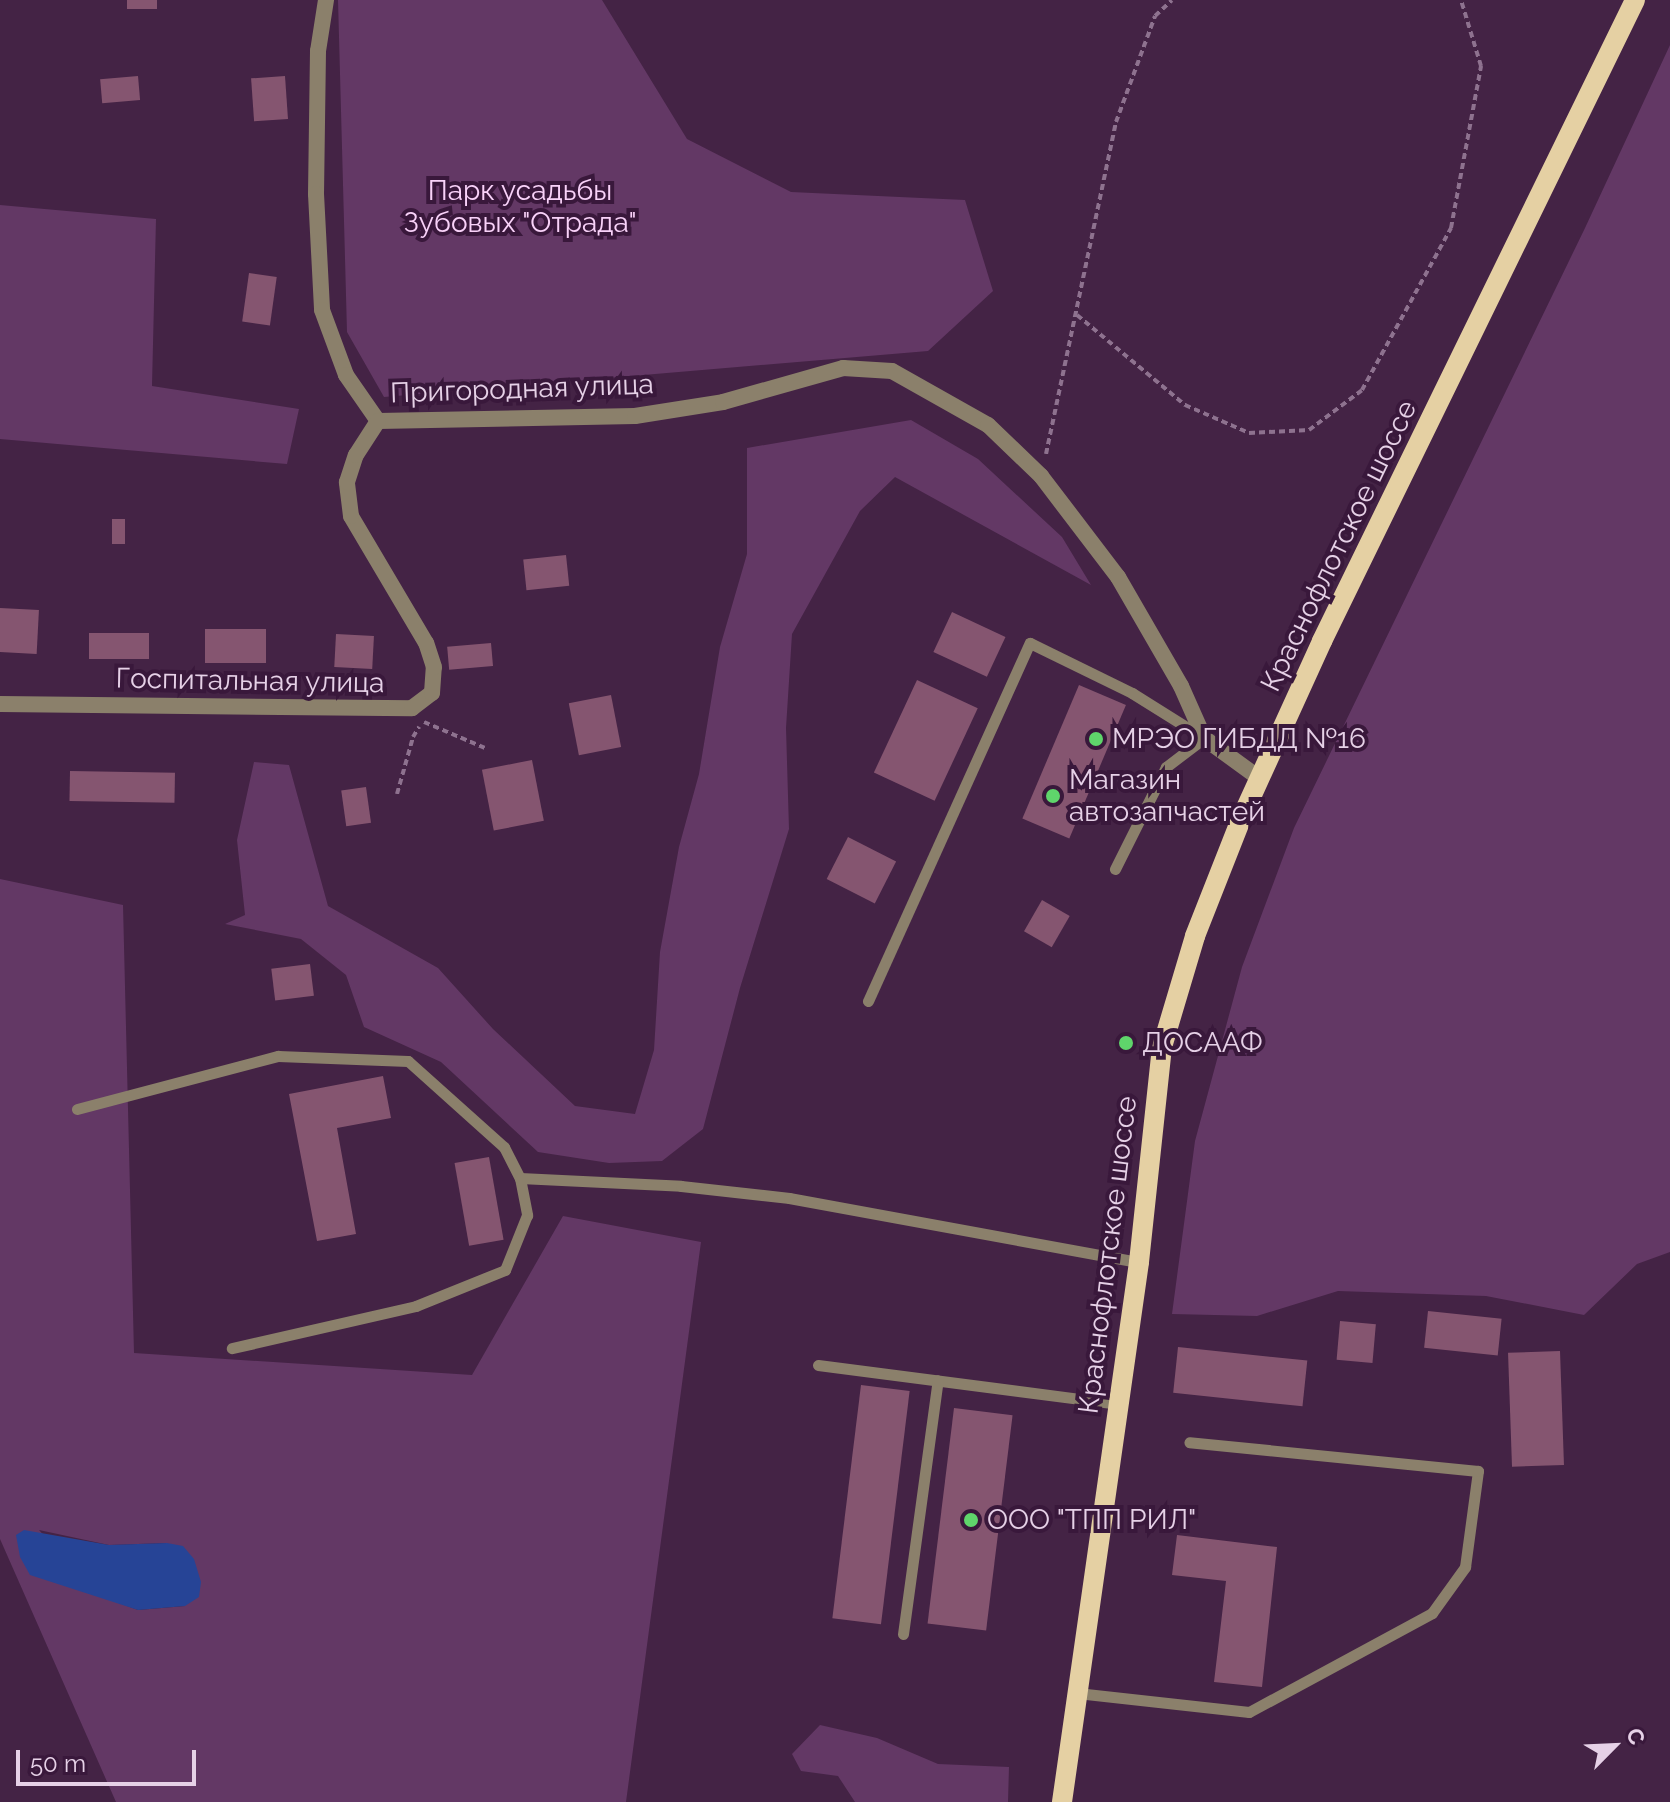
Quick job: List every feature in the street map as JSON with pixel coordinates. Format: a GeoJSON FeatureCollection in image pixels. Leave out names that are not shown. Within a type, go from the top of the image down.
{"type":"FeatureCollection","features":[{"type":"Feature","properties":{"kind":"main road","name":"Краснофлотское шоссе"},"geometry":{"type":"LineString","coordinates":[[1062,1802],[1139,1262],[1162,1047],[1195,936],[1259,778],[1322,641],[1635,0]]}},
{"type":"Feature","properties":{"kind":"street","name":"Пригородная улица"},"geometry":{"type":"LineString","coordinates":[[326,0],[318,51],[316,178],[322,310],[346,375],[378,421],[635,416],[723,402],[843,368],[892,371],[988,425],[1041,476],[1118,577],[1181,686],[1204,738]]}},
{"type":"Feature","properties":{"kind":"street","name":"Госпитальная улица"},"geometry":{"type":"LineString","coordinates":[[0,704],[417,715],[432,693],[434,667],[351,516],[347,482],[356,455],[378,421]]}},
{"type":"Feature","properties":{"kind":"street"},"geometry":{"type":"LineString","coordinates":[[1204,738],[1259,778]]}},
{"type":"Feature","properties":{"kind":"lane"},"geometry":{"type":"LineString","coordinates":[[868,1001],[1030,643],[1132,693],[1204,738],[1166,767],[1115,869]]}},
{"type":"Feature","properties":{"kind":"lane"},"geometry":{"type":"LineString","coordinates":[[77,1109],[278,1056],[408,1061],[504,1147],[520,1178],[527,1215],[505,1270],[416,1306],[232,1348]]}},
{"type":"Feature","properties":{"kind":"lane"},"geometry":{"type":"LineString","coordinates":[[520,1178],[681,1186],[789,1198],[1139,1262]]}},
{"type":"Feature","properties":{"kind":"lane"},"geometry":{"type":"LineString","coordinates":[[818,1365],[1117,1404]]}},
{"type":"Feature","properties":{"kind":"lane"},"geometry":{"type":"LineString","coordinates":[[903,1634],[938,1380]]}},
{"type":"Feature","properties":{"kind":"lane"},"geometry":{"type":"LineString","coordinates":[[1077,1693],[1249,1712],[1432,1613],[1465,1567],[1478,1471],[1189,1442]]}},
{"type":"Feature","properties":{"kind":"path"},"geometry":{"type":"LineString","coordinates":[[1041,476],[1116,122],[1155,16],[1172,0]]}},
{"type":"Feature","properties":{"kind":"path"},"geometry":{"type":"LineString","coordinates":[[1077,315],[1185,405],[1249,433],[1309,430],[1362,390],[1451,228],[1481,66],[1461,0]]}},
{"type":"Feature","properties":{"kind":"path"},"geometry":{"type":"LineString","coordinates":[[397,794],[417,715],[485,748]]}},
{"type":"Feature","properties":{"kind":"green space","name":"Парк усадьбы Зубовых \"Отрада\""},"geometry":{"type":"Polygon","coordinates":[[[338,0],[602,0],[687,139],[791,192],[965,200],[993,291],[928,351],[384,397],[347,332],[338,0]]]}},
{"type":"Feature","properties":{"kind":"green space"},"geometry":{"type":"Polygon","coordinates":[[[1670,45],[1670,1252],[1637,1264],[1584,1315],[1486,1296],[1338,1291],[1257,1316],[1172,1314],[1195,1141],[1242,967],[1294,828],[1585,228],[1670,45]]]}},
{"type":"Feature","properties":{"kind":"green space"},"geometry":{"type":"Polygon","coordinates":[[[0,205],[156,219],[152,386],[299,409],[287,464],[0,439],[0,205]]]}},
{"type":"Feature","properties":{"kind":"green space"},"geometry":{"type":"Polygon","coordinates":[[[911,420],[978,459],[1062,537],[1091,585],[895,477],[860,511],[792,634],[786,728],[789,829],[740,988],[703,1129],[662,1161],[609,1163],[538,1152],[441,1062],[364,1027],[346,975],[301,939],[225,924],[245,915],[237,840],[254,762],[289,765],[328,906],[438,968],[493,1029],[575,1106],[635,1114],[654,1050],[660,952],[679,847],[699,774],[720,647],[747,554],[747,448],[911,420]]]}},
{"type":"Feature","properties":{"kind":"green space"},"geometry":{"type":"Polygon","coordinates":[[[0,879],[123,905],[134,1353],[472,1375],[563,1216],[701,1242],[626,1802],[116,1802],[0,1539],[0,879]],[[39,1530],[100,1596],[138,1610],[185,1606],[167,1543],[109,1545],[39,1530]]]}},
{"type":"Feature","properties":{"kind":"green space"},"geometry":{"type":"Polygon","coordinates":[[[820,1725],[877,1738],[938,1764],[1009,1767],[1008,1802],[855,1802],[838,1776],[801,1771],[792,1754],[820,1725]]]}},
{"type":"Feature","properties":{"kind":"water"},"geometry":{"type":"Polygon","coordinates":[[[24,1530],[109,1545],[167,1543],[183,1546],[194,1559],[201,1582],[199,1597],[185,1606],[138,1610],[30,1575],[20,1557],[16,1535],[24,1530]]]}},
{"type":"Feature","properties":{"kind":"building"},"geometry":{"type":"Polygon","coordinates":[[[127,0],[157,0],[157,9],[127,9],[127,0]]]}},
{"type":"Feature","properties":{"kind":"building"},"geometry":{"type":"Polygon","coordinates":[[[138,76],[140,100],[102,103],[100,79],[138,76]]]}},
{"type":"Feature","properties":{"kind":"building"},"geometry":{"type":"Polygon","coordinates":[[[285,76],[288,119],[254,121],[251,78],[285,76]]]}},
{"type":"Feature","properties":{"kind":"building"},"geometry":{"type":"Polygon","coordinates":[[[249,273],[277,277],[270,325],[242,322],[249,273]]]}},
{"type":"Feature","properties":{"kind":"building"},"geometry":{"type":"Polygon","coordinates":[[[112,519],[125,519],[125,544],[112,544],[112,519]]]}},
{"type":"Feature","properties":{"kind":"building"},"geometry":{"type":"Polygon","coordinates":[[[566,555],[569,586],[526,590],[523,559],[566,555]]]}},
{"type":"Feature","properties":{"kind":"building"},"geometry":{"type":"Polygon","coordinates":[[[0,608],[39,610],[37,654],[0,652],[0,608]]]}},
{"type":"Feature","properties":{"kind":"building"},"geometry":{"type":"Polygon","coordinates":[[[952,612],[1005,637],[987,677],[933,652],[952,612]]]}},
{"type":"Feature","properties":{"kind":"building"},"geometry":{"type":"Polygon","coordinates":[[[205,629],[266,629],[266,663],[205,663],[205,629]]]}},
{"type":"Feature","properties":{"kind":"building"},"geometry":{"type":"Polygon","coordinates":[[[89,633],[149,633],[149,659],[89,659],[89,633]]]}},
{"type":"Feature","properties":{"kind":"building"},"geometry":{"type":"Polygon","coordinates":[[[336,634],[374,636],[372,669],[334,667],[336,634]]]}},
{"type":"Feature","properties":{"kind":"building"},"geometry":{"type":"Polygon","coordinates":[[[491,643],[493,666],[449,670],[447,647],[491,643]]]}},
{"type":"Feature","properties":{"kind":"building"},"geometry":{"type":"Polygon","coordinates":[[[917,680],[978,708],[935,801],[874,772],[917,680]]]}},
{"type":"Feature","properties":{"kind":"building"},"geometry":{"type":"Polygon","coordinates":[[[1079,685],[1126,705],[1069,838],[1022,818],[1079,685]]]}},
{"type":"Feature","properties":{"kind":"building"},"geometry":{"type":"Polygon","coordinates":[[[611,695],[621,747],[579,755],[569,703],[611,695]]]}},
{"type":"Feature","properties":{"kind":"building"},"geometry":{"type":"Polygon","coordinates":[[[532,760],[544,821],[494,831],[482,770],[532,760]]]}},
{"type":"Feature","properties":{"kind":"building"},"geometry":{"type":"Polygon","coordinates":[[[70,771],[175,773],[174,803],[69,801],[70,771]]]}},
{"type":"Feature","properties":{"kind":"building"},"geometry":{"type":"Polygon","coordinates":[[[366,787],[371,823],[346,826],[341,790],[366,787]]]}},
{"type":"Feature","properties":{"kind":"building"},"geometry":{"type":"Polygon","coordinates":[[[848,837],[896,862],[875,903],[827,879],[848,837]]]}},
{"type":"Feature","properties":{"kind":"building"},"geometry":{"type":"Polygon","coordinates":[[[1042,900],[1070,916],[1052,947],[1024,931],[1042,900]]]}},
{"type":"Feature","properties":{"kind":"building"},"geometry":{"type":"Polygon","coordinates":[[[310,964],[314,996],[275,1001],[271,969],[310,964]]]}},
{"type":"Feature","properties":{"kind":"building"},"geometry":{"type":"Polygon","coordinates":[[[383,1076],[391,1118],[337,1128],[356,1234],[317,1241],[289,1094],[383,1076]]]}},
{"type":"Feature","properties":{"kind":"building"},"geometry":{"type":"Polygon","coordinates":[[[489,1157],[504,1240],[469,1246],[455,1163],[489,1157]]]}},
{"type":"Feature","properties":{"kind":"building"},"geometry":{"type":"Polygon","coordinates":[[[1428,1311],[1502,1319],[1498,1356],[1424,1348],[1428,1311]]]}},
{"type":"Feature","properties":{"kind":"building"},"geometry":{"type":"Polygon","coordinates":[[[1340,1321],[1376,1324],[1372,1363],[1337,1360],[1340,1321]]]}},
{"type":"Feature","properties":{"kind":"building"},"geometry":{"type":"Polygon","coordinates":[[[1178,1347],[1307,1361],[1302,1406],[1173,1393],[1178,1347]]]}},
{"type":"Feature","properties":{"kind":"building"},"geometry":{"type":"Polygon","coordinates":[[[1560,1351],[1564,1465],[1512,1467],[1508,1353],[1560,1351]]]}},
{"type":"Feature","properties":{"kind":"building"},"geometry":{"type":"Polygon","coordinates":[[[861,1385],[910,1391],[881,1624],[832,1618],[861,1385]]]}},
{"type":"Feature","properties":{"kind":"building","name":"ООО \"ТПП РИЛ\""},"geometry":{"type":"Polygon","coordinates":[[[954,1408],[1013,1415],[986,1631],[928,1623],[954,1408]]]}},
{"type":"Feature","properties":{"kind":"building"},"geometry":{"type":"Polygon","coordinates":[[[1177,1535],[1277,1547],[1262,1687],[1214,1682],[1226,1581],[1172,1575],[1177,1535]]]}},
{"type":"Feature","properties":{"kind":"place","name":"МРЭО ГИБДД №16"},"geometry":{"type":"Point","coordinates":[1096,739]}},
{"type":"Feature","properties":{"kind":"place","name":"Магазин автозапчастей"},"geometry":{"type":"Point","coordinates":[1053,796]}},
{"type":"Feature","properties":{"kind":"place","name":"ДОСААФ"},"geometry":{"type":"Point","coordinates":[1126,1043]}},
{"type":"Feature","properties":{"kind":"place","name":"ООО \"ТПП РИЛ\""},"geometry":{"type":"Point","coordinates":[971,1520]}}]}
